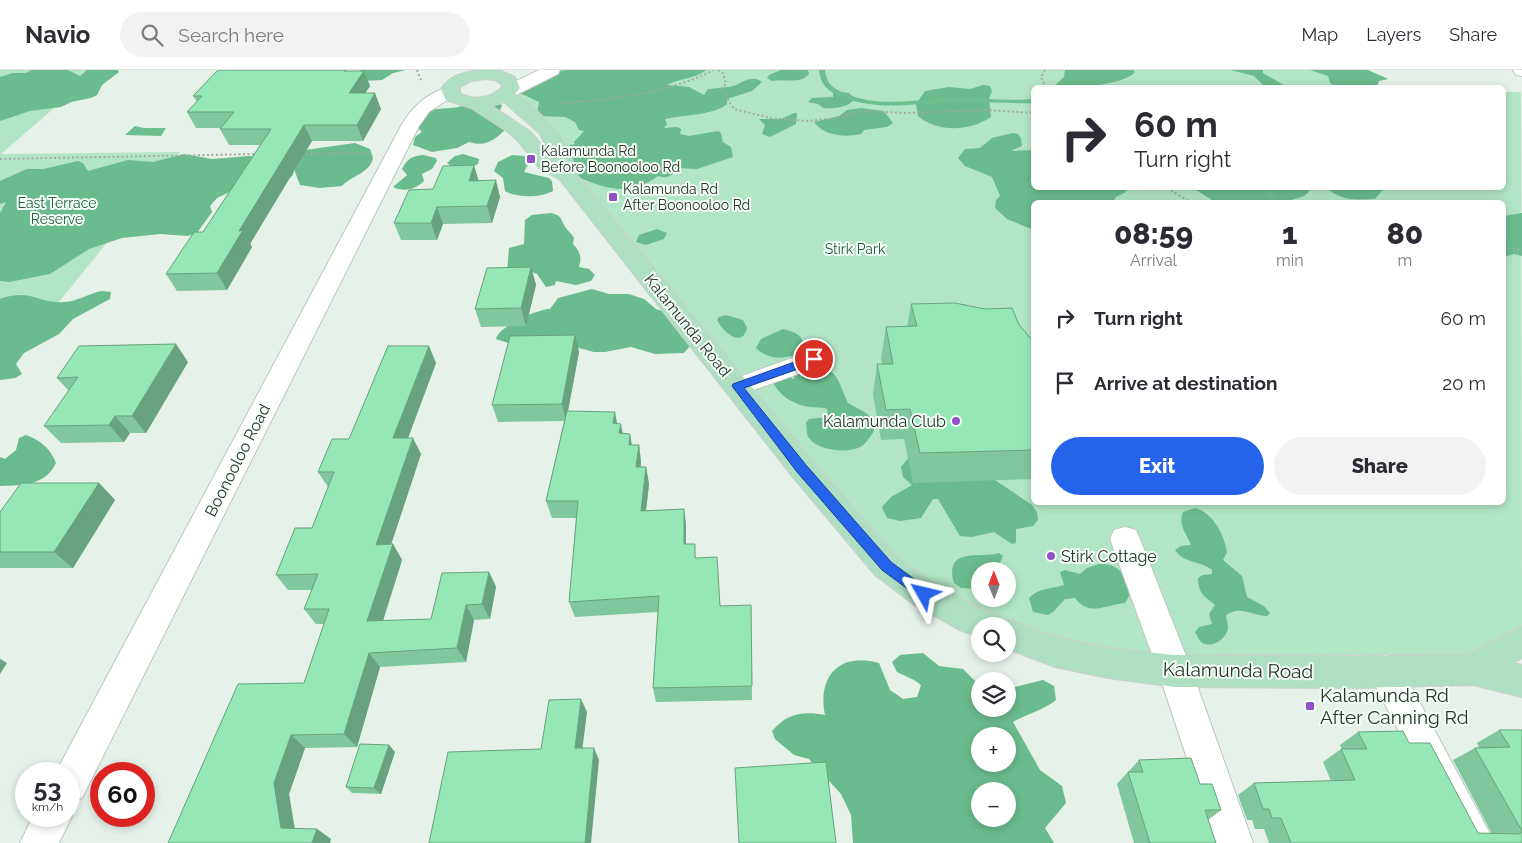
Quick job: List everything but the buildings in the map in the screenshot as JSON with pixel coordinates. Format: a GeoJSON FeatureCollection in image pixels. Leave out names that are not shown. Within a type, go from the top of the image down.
{"type":"FeatureCollection","features":[{"type":"Feature","properties":{"kind":"main road"},"geometry":{"type":"LineString","coordinates":[[439,72],[450,90]]}},
{"type":"Feature","properties":{"kind":"main road"},"geometry":{"type":"LineString","coordinates":[[450,90],[453,84],[467,77],[491,73],[509,81],[511,88],[506,94],[488,101],[470,102]]}},
{"type":"Feature","properties":{"kind":"main road","name":"Kalamunda Road"},"geometry":{"type":"LineString","coordinates":[[450,90],[452,96],[470,102],[514,128],[524,136],[546,164],[567,176],[802,468],[886,566],[924,594],[971,620]]}},
{"type":"Feature","properties":{"kind":"main road","name":"Kalamunda Road"},"geometry":{"type":"LineString","coordinates":[[506,94],[530,111],[549,133],[565,159],[567,176]]}},
{"type":"Feature","properties":{"kind":"main road","name":"Kalamunda Road"},"geometry":{"type":"LineString","coordinates":[[1016,637],[1055,652],[1108,664],[1175,671],[1472,669],[1521,681]]}},
{"type":"Feature","properties":{"kind":"main road","name":"Kalamunda Road"},"geometry":{"type":"LineString","coordinates":[[1472,669],[1522,641]]}},
{"type":"Feature","properties":{"kind":"street"},"geometry":{"type":"LineString","coordinates":[[491,73],[519,70]]}},
{"type":"Feature","properties":{"kind":"street"},"geometry":{"type":"LineString","coordinates":[[506,94],[552,70]]}},
{"type":"Feature","properties":{"kind":"street","name":"Boonooloo Road"},"geometry":{"type":"LineString","coordinates":[[80,764],[406,135],[413,118],[432,101],[450,90]]}},
{"type":"Feature","properties":{"kind":"street","name":"Boonooloo Road"},"geometry":{"type":"LineString","coordinates":[[406,135],[437,114],[470,102]]}},
{"type":"Feature","properties":{"kind":"street"},"geometry":{"type":"LineString","coordinates":[[737,386],[814,359]]}},
{"type":"Feature","properties":{"kind":"street"},"geometry":{"type":"LineString","coordinates":[[1125,539],[1175,671],[1234,843]]}},
{"type":"Feature","properties":{"kind":"street"},"geometry":{"type":"LineString","coordinates":[[1385,671],[1476,843]]}},
{"type":"Feature","properties":{"kind":"street"},"geometry":{"type":"LineString","coordinates":[[39,843],[47,827]]}},
{"type":"Feature","properties":{"kind":"path"},"geometry":{"type":"LineString","coordinates":[[548,104],[634,96],[694,81],[714,70]]}},
{"type":"Feature","properties":{"kind":"path"},"geometry":{"type":"LineString","coordinates":[[718,70],[725,78],[726,84],[721,89],[734,109],[769,117],[826,120],[840,118],[850,113],[867,111],[910,113],[978,109],[1031,113]]}},
{"type":"Feature","properties":{"kind":"path"},"geometry":{"type":"LineString","coordinates":[[1045,70],[1041,76],[1045,85]]}},
{"type":"Feature","properties":{"kind":"path"},"geometry":{"type":"LineString","coordinates":[[297,154],[366,153]]}},
{"type":"Feature","properties":{"kind":"path"},"geometry":{"type":"LineString","coordinates":[[0,159],[258,154]]}},
{"type":"Feature","properties":{"kind":"path"},"geometry":{"type":"LineString","coordinates":[[1170,190],[1187,200]]}},
{"type":"Feature","properties":{"kind":"path"},"geometry":{"type":"LineString","coordinates":[[1506,247],[1522,251]]}},
{"type":"Feature","properties":{"kind":"green space","name":"East Terrace Reserve"},"geometry":{"type":"Polygon","coordinates":[[[0,70],[98,70],[1,154],[180,152],[0,375],[0,70]]]}},
{"type":"Feature","properties":{"kind":"green space"},"geometry":{"type":"Polygon","coordinates":[[[31,70],[68,70],[80,76],[87,70],[118,70],[119,72],[102,85],[97,95],[91,98],[71,102],[61,107],[30,111],[0,121],[0,77],[13,73],[26,73],[31,70]]]}},
{"type":"Feature","properties":{"kind":"green space"},"geometry":{"type":"Polygon","coordinates":[[[360,70],[406,70],[393,73],[382,80],[363,81],[358,74],[360,70]]]}},
{"type":"Feature","properties":{"kind":"green space","name":"Stirk Park"},"geometry":{"type":"Polygon","coordinates":[[[561,70],[1362,70],[1378,85],[1031,85],[1031,190],[1506,190],[1506,92],[1521,92],[1522,641],[1473,669],[1055,652],[1016,637],[1016,617],[971,617],[971,620],[924,594],[659,288],[565,159],[508,92],[544,73],[561,70]]]}},
{"type":"Feature","properties":{"kind":"green space"},"geometry":{"type":"Polygon","coordinates":[[[706,70],[667,85],[689,87],[704,95],[708,89],[733,86],[749,79],[762,82],[752,91],[727,99],[727,104],[722,108],[665,119],[667,124],[664,128],[677,127],[681,129],[680,134],[689,136],[718,131],[721,133],[723,142],[731,147],[733,157],[697,169],[678,168],[670,176],[658,176],[638,186],[619,189],[609,188],[578,177],[577,171],[569,159],[568,152],[570,145],[575,144],[574,142],[584,131],[579,130],[575,122],[565,117],[539,116],[537,114],[539,102],[518,92],[558,71],[706,70]]]}},
{"type":"Feature","properties":{"kind":"green space"},"geometry":{"type":"Polygon","coordinates":[[[781,70],[808,70],[809,74],[797,80],[772,81],[767,78],[769,75],[781,70]]]}},
{"type":"Feature","properties":{"kind":"green space"},"geometry":{"type":"Polygon","coordinates":[[[1065,70],[1133,70],[1135,72],[1129,77],[1109,83],[1055,85],[1064,77],[1065,70]]]}},
{"type":"Feature","properties":{"kind":"green space"},"geometry":{"type":"Polygon","coordinates":[[[1231,70],[1263,70],[1263,73],[1284,85],[1263,85],[1254,76],[1231,70]]]}},
{"type":"Feature","properties":{"kind":"green space"},"geometry":{"type":"Polygon","coordinates":[[[1310,70],[1368,70],[1388,79],[1379,81],[1378,85],[1332,85],[1328,76],[1310,70]]]}},
{"type":"Feature","properties":{"kind":"green space"},"geometry":{"type":"Polygon","coordinates":[[[983,85],[990,86],[992,91],[989,99],[991,117],[983,122],[954,128],[935,125],[918,116],[916,104],[925,91],[949,87],[970,89],[983,85]]]}},
{"type":"Feature","properties":{"kind":"green space"},"geometry":{"type":"Polygon","coordinates":[[[833,91],[849,93],[855,99],[844,106],[832,108],[823,108],[818,104],[808,102],[812,98],[833,97],[833,91]]]}},
{"type":"Feature","properties":{"kind":"green space"},"geometry":{"type":"Polygon","coordinates":[[[469,103],[499,103],[502,105],[500,111],[508,118],[508,127],[491,141],[481,144],[469,142],[457,148],[432,152],[413,145],[415,137],[422,132],[417,127],[428,113],[469,103]]]}},
{"type":"Feature","properties":{"kind":"green space"},"geometry":{"type":"Polygon","coordinates":[[[861,108],[884,111],[893,123],[887,127],[864,130],[861,134],[848,136],[828,133],[814,122],[839,116],[847,110],[861,108]]]}},
{"type":"Feature","properties":{"kind":"green space"},"geometry":{"type":"Polygon","coordinates":[[[797,113],[796,124],[770,137],[762,134],[765,125],[759,119],[781,119],[797,113]]]}},
{"type":"Feature","properties":{"kind":"green space"},"geometry":{"type":"Polygon","coordinates":[[[1013,133],[1018,134],[1021,138],[1022,146],[1011,151],[1031,150],[1031,190],[1126,190],[1126,192],[1114,200],[1031,200],[1031,229],[1007,219],[995,208],[996,200],[1000,196],[992,177],[965,166],[958,158],[965,149],[980,148],[992,138],[1013,133]]]}},
{"type":"Feature","properties":{"kind":"green space"},"geometry":{"type":"Polygon","coordinates":[[[355,143],[370,149],[373,158],[364,171],[342,186],[320,188],[300,185],[291,161],[305,150],[355,143]]]}},
{"type":"Feature","properties":{"kind":"green space"},"geometry":{"type":"Polygon","coordinates":[[[184,154],[212,159],[249,156],[269,159],[294,169],[293,175],[285,183],[240,187],[217,198],[210,206],[212,212],[197,233],[188,236],[160,234],[122,238],[89,249],[50,274],[9,282],[0,281],[0,213],[6,202],[0,204],[0,181],[27,169],[43,169],[78,161],[83,163],[88,171],[128,160],[153,162],[184,154]]]}},
{"type":"Feature","properties":{"kind":"green space"},"geometry":{"type":"Polygon","coordinates":[[[463,154],[479,159],[478,164],[462,168],[454,167],[447,163],[455,156],[463,154]]]}},
{"type":"Feature","properties":{"kind":"green space"},"geometry":{"type":"Polygon","coordinates":[[[423,155],[436,158],[437,161],[432,169],[422,174],[424,181],[409,189],[393,187],[407,175],[402,169],[408,160],[423,155]]]}},
{"type":"Feature","properties":{"kind":"green space"},"geometry":{"type":"Polygon","coordinates":[[[512,155],[525,156],[529,162],[524,172],[549,178],[552,181],[553,191],[542,195],[529,196],[516,195],[505,191],[503,178],[494,171],[498,162],[512,155]]]}},
{"type":"Feature","properties":{"kind":"green space"},"geometry":{"type":"Polygon","coordinates":[[[1196,190],[1308,190],[1309,192],[1304,196],[1291,200],[1212,200],[1196,190]]]}},
{"type":"Feature","properties":{"kind":"green space"},"geometry":{"type":"Polygon","coordinates":[[[1330,190],[1382,191],[1375,199],[1355,199],[1343,197],[1330,190]]]}},
{"type":"Feature","properties":{"kind":"green space"},"geometry":{"type":"Polygon","coordinates":[[[551,213],[559,217],[574,238],[573,244],[580,257],[579,267],[589,269],[595,275],[591,281],[576,285],[556,281],[555,285],[546,287],[537,274],[532,272],[507,273],[509,248],[524,244],[525,220],[532,215],[551,213]]]}},
{"type":"Feature","properties":{"kind":"green space"},"geometry":{"type":"Polygon","coordinates":[[[1522,213],[1522,256],[1514,254],[1506,256],[1506,216],[1522,213]]]}},
{"type":"Feature","properties":{"kind":"green space"},"geometry":{"type":"Polygon","coordinates":[[[657,229],[667,233],[664,239],[646,245],[636,242],[639,235],[657,229]]]}},
{"type":"Feature","properties":{"kind":"green space"},"geometry":{"type":"Polygon","coordinates":[[[592,289],[609,294],[629,294],[644,299],[656,309],[673,315],[695,340],[684,353],[655,354],[631,347],[594,352],[568,345],[518,346],[496,339],[503,329],[511,324],[536,312],[550,309],[558,298],[592,289]]]}},
{"type":"Feature","properties":{"kind":"green space"},"geometry":{"type":"Polygon","coordinates":[[[101,291],[111,292],[110,299],[73,319],[59,334],[24,353],[16,364],[22,374],[15,378],[0,380],[0,299],[19,295],[47,301],[69,302],[101,291]]]}},
{"type":"Feature","properties":{"kind":"green space"},"geometry":{"type":"Polygon","coordinates":[[[726,315],[743,320],[747,328],[745,334],[737,338],[720,325],[717,320],[719,317],[726,315]]]}},
{"type":"Feature","properties":{"kind":"green space"},"geometry":{"type":"Polygon","coordinates":[[[783,329],[792,331],[801,338],[804,350],[792,356],[779,358],[767,355],[756,348],[761,339],[783,329]]]}},
{"type":"Feature","properties":{"kind":"green space"},"geometry":{"type":"Polygon","coordinates":[[[812,366],[821,367],[833,373],[840,383],[848,403],[870,416],[874,425],[874,431],[862,446],[850,450],[834,450],[819,446],[813,442],[808,436],[806,423],[809,419],[828,417],[827,409],[805,406],[794,402],[779,392],[773,382],[786,376],[794,379],[794,370],[812,366]]]}},
{"type":"Feature","properties":{"kind":"green space"},"geometry":{"type":"Polygon","coordinates":[[[26,435],[44,446],[51,453],[56,463],[51,471],[40,480],[32,483],[0,486],[0,457],[5,459],[16,450],[19,438],[26,435]]]}},
{"type":"Feature","properties":{"kind":"green space"},"geometry":{"type":"Polygon","coordinates":[[[910,456],[992,478],[1032,505],[1037,512],[1038,520],[1033,526],[1016,529],[1016,543],[1012,544],[994,532],[972,537],[960,536],[938,499],[933,499],[921,518],[900,521],[887,518],[882,507],[891,497],[912,485],[903,477],[901,467],[910,456]]]}},
{"type":"Feature","properties":{"kind":"green space"},"geometry":{"type":"Polygon","coordinates":[[[1195,508],[1207,514],[1217,525],[1227,552],[1223,560],[1242,576],[1247,597],[1264,606],[1270,613],[1267,616],[1262,616],[1242,611],[1231,612],[1226,615],[1228,627],[1225,635],[1218,642],[1209,645],[1201,642],[1195,632],[1199,627],[1212,624],[1209,614],[1215,605],[1200,591],[1198,578],[1203,575],[1212,574],[1212,570],[1183,558],[1175,550],[1181,546],[1191,545],[1181,521],[1183,512],[1195,508]]]}},
{"type":"Feature","properties":{"kind":"green space"},"geometry":{"type":"Polygon","coordinates":[[[999,553],[1003,556],[1000,562],[971,562],[971,589],[961,588],[954,583],[952,571],[954,564],[959,559],[966,556],[999,553]]]}},
{"type":"Feature","properties":{"kind":"green space"},"geometry":{"type":"Polygon","coordinates":[[[1106,564],[1117,568],[1124,575],[1131,593],[1125,603],[1092,608],[1080,604],[1075,598],[1065,599],[1048,615],[1033,612],[1029,598],[1041,591],[1064,585],[1060,572],[1065,570],[1080,574],[1087,568],[1106,564]]]}},
{"type":"Feature","properties":{"kind":"green space"},"geometry":{"type":"Polygon","coordinates":[[[923,653],[939,666],[963,669],[971,677],[971,717],[1016,717],[1016,687],[1043,680],[1054,686],[1056,700],[1046,707],[1013,722],[1016,727],[971,727],[971,772],[1016,772],[1016,727],[1040,770],[1062,786],[1066,803],[1045,828],[1054,843],[853,843],[851,815],[841,794],[809,759],[794,755],[775,739],[772,731],[784,720],[796,715],[809,713],[825,715],[823,701],[828,679],[834,670],[843,664],[853,661],[865,660],[879,663],[890,690],[903,699],[917,697],[921,685],[897,672],[892,662],[900,655],[923,653]]]}},
{"type":"Feature","properties":{"kind":"shaded area"},"geometry":{"type":"Polygon","coordinates":[[[135,126],[166,128],[161,136],[125,135],[135,126]]]}},
{"type":"Feature","properties":{"kind":"waterway"},"geometry":{"type":"LineString","coordinates":[[822,70],[823,79],[830,88],[856,100],[870,103],[897,104],[954,100],[1031,101]]}},
{"type":"Feature","properties":{"kind":"waterway"},"geometry":{"type":"LineString","coordinates":[[1265,190],[1274,200]]}},
{"type":"Feature","properties":{"kind":"place","name":"Kalamunda Rd Before Boonooloo Rd"},"geometry":{"type":"Point","coordinates":[531,159]}},
{"type":"Feature","properties":{"kind":"place","name":"Kalamunda Rd After Boonooloo Rd"},"geometry":{"type":"Point","coordinates":[613,197]}},
{"type":"Feature","properties":{"kind":"place","name":"Kalamunda Club"},"geometry":{"type":"Point","coordinates":[956,421]}},
{"type":"Feature","properties":{"kind":"place","name":"Stirk Cottage"},"geometry":{"type":"Point","coordinates":[1051,556]}},
{"type":"Feature","properties":{"kind":"place","name":"Kalamunda Rd After Canning Rd"},"geometry":{"type":"Point","coordinates":[1310,706]}},
{"type":"Feature","properties":{"kind":"route"},"geometry":{"type":"LineString","coordinates":[[814,359],[737,386],[802,468],[886,566],[924,594]]}}]}
